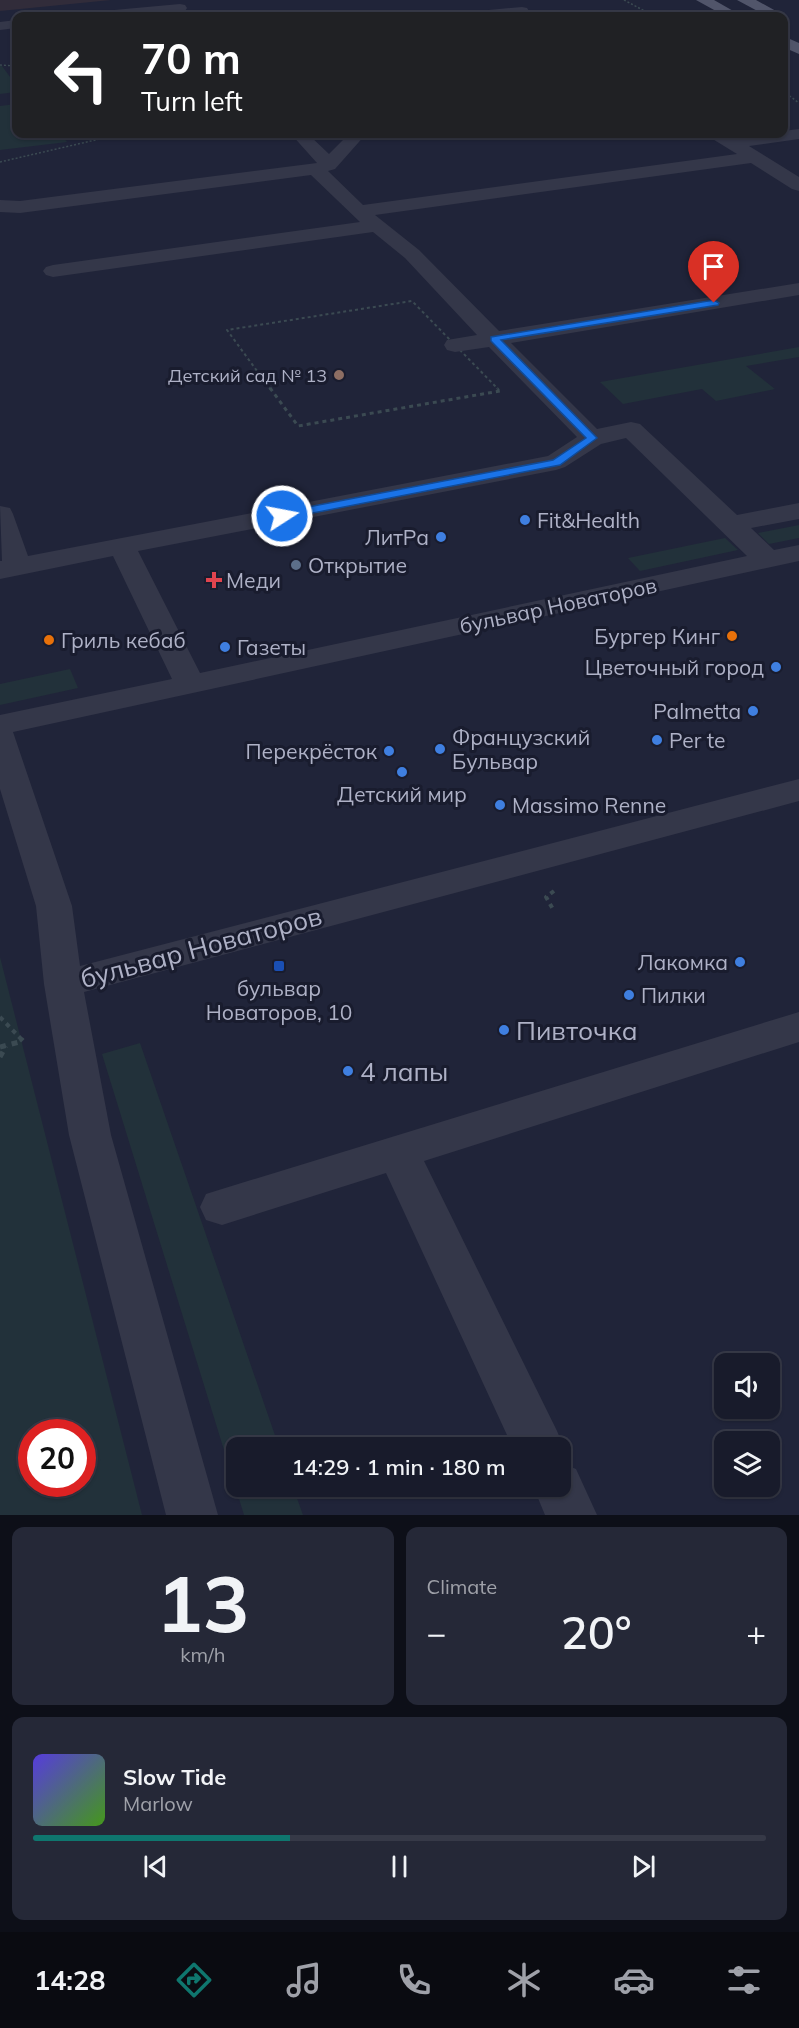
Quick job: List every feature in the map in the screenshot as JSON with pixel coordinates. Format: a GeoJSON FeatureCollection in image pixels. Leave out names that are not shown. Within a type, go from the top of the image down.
{"type":"FeatureCollection","features":[{"type":"Feature","properties":{"kind":"main road"},"geometry":{"type":"LineString","coordinates":[[703,0],[727,12]]}},
{"type":"Feature","properties":{"kind":"main road"},"geometry":{"type":"LineString","coordinates":[[744,0],[768,12]]}},
{"type":"Feature","properties":{"kind":"street"},"geometry":{"type":"LineString","coordinates":[[505,0],[524,12]]}},
{"type":"Feature","properties":{"kind":"street"},"geometry":{"type":"LineString","coordinates":[[114,12],[152,5],[180,8]]}},
{"type":"Feature","properties":{"kind":"street"},"geometry":{"type":"LineString","coordinates":[[302,138],[322,167],[359,211],[412,254],[592,438]]}},
{"type":"Feature","properties":{"kind":"street"},"geometry":{"type":"LineString","coordinates":[[0,206],[20,207],[322,167],[354,138]]}},
{"type":"Feature","properties":{"kind":"street"},"geometry":{"type":"LineString","coordinates":[[724,138],[799,185]]}},
{"type":"Feature","properties":{"kind":"street"},"geometry":{"type":"LineString","coordinates":[[359,211],[754,157]]}},
{"type":"Feature","properties":{"kind":"street"},"geometry":{"type":"LineString","coordinates":[[53,271],[376,226]]}},
{"type":"Feature","properties":{"kind":"street"},"geometry":{"type":"LineString","coordinates":[[455,345],[799,290]]}},
{"type":"Feature","properties":{"kind":"street"},"geometry":{"type":"LineString","coordinates":[[0,514],[9,569],[556,462],[592,438],[631,429],[768,560]]}},
{"type":"Feature","properties":{"kind":"street"},"geometry":{"type":"LineString","coordinates":[[732,524],[799,511]]}},
{"type":"Feature","properties":{"kind":"street"},"geometry":{"type":"LineString","coordinates":[[122,547],[190,684]]}},
{"type":"Feature","properties":{"kind":"street","name":"бульвар Новаторов"},"geometry":{"type":"LineString","coordinates":[[0,725],[799,553]]}},
{"type":"Feature","properties":{"kind":"street"},"geometry":{"type":"LineString","coordinates":[[0,736],[54,906],[63,984]]}},
{"type":"Feature","properties":{"kind":"street","name":"бульвар Новаторов"},"geometry":{"type":"LineString","coordinates":[[192,1515],[90,1136],[63,984],[799,790]]}},
{"type":"Feature","properties":{"kind":"street"},"geometry":{"type":"LineString","coordinates":[[222,1207],[799,1027]]}},
{"type":"Feature","properties":{"kind":"street"},"geometry":{"type":"LineString","coordinates":[[398,1152],[534,1437]]}},
{"type":"Feature","properties":{"kind":"street"},"geometry":{"type":"LineString","coordinates":[[563,1497],[571,1515]]}},
{"type":"Feature","properties":{"kind":"path"},"geometry":{"type":"LineString","coordinates":[[624,0],[646,12]]}},
{"type":"Feature","properties":{"kind":"path"},"geometry":{"type":"LineString","coordinates":[[0,162],[104,138]]}},
{"type":"Feature","properties":{"kind":"path"},"geometry":{"type":"LineString","coordinates":[[412,301],[455,345],[500,391],[298,426],[227,330],[412,301]]}},
{"type":"Feature","properties":{"kind":"path"},"geometry":{"type":"LineString","coordinates":[[554,911],[546,897],[563,883]]}},
{"type":"Feature","properties":{"kind":"path"},"geometry":{"type":"LineString","coordinates":[[0,1017],[23,1041],[0,1047]]}},
{"type":"Feature","properties":{"kind":"path"},"geometry":{"type":"LineString","coordinates":[[0,1057],[6,1045]]}},
{"type":"Feature","properties":{"kind":"shaded area"},"geometry":{"type":"Polygon","coordinates":[[[0,0],[111,0],[0,11],[0,0]]]}},
{"type":"Feature","properties":{"kind":"shaded area"},"geometry":{"type":"Polygon","coordinates":[[[0,66],[2,66],[12,80],[12,92],[0,94],[0,66]]]}},
{"type":"Feature","properties":{"kind":"shaded area"},"geometry":{"type":"Polygon","coordinates":[[[12,104],[12,138],[64,138],[67,142],[0,150],[0,106],[12,104]]]}},
{"type":"Feature","properties":{"kind":"shaded area"},"geometry":{"type":"Polygon","coordinates":[[[799,347],[799,357],[746,366],[775,389],[716,401],[702,389],[623,404],[600,382],[799,347]]]}},
{"type":"Feature","properties":{"kind":"shaded area"},"geometry":{"type":"Polygon","coordinates":[[[799,525],[799,538],[769,544],[758,533],[799,525]]]}},
{"type":"Feature","properties":{"kind":"shaded area"},"geometry":{"type":"Polygon","coordinates":[[[725,538],[738,550],[640,571],[628,558],[725,538]]]}},
{"type":"Feature","properties":{"kind":"shaded area"},"geometry":{"type":"Polygon","coordinates":[[[70,669],[78,688],[0,705],[0,684],[70,669]]]}},
{"type":"Feature","properties":{"kind":"shaded area"},"geometry":{"type":"Polygon","coordinates":[[[0,957],[142,1515],[0,1515],[0,957]]]}},
{"type":"Feature","properties":{"kind":"shaded area"},"geometry":{"type":"Polygon","coordinates":[[[140,1043],[276,1437],[226,1437],[226,1457],[102,1054],[140,1043]]]}},
{"type":"Feature","properties":{"kind":"shaded area"},"geometry":{"type":"Polygon","coordinates":[[[238,1497],[297,1497],[303,1515],[244,1515],[238,1497]]]}},
{"type":"Feature","properties":{"kind":"place","name":"Детский сад № 13"},"geometry":{"type":"Point","coordinates":[339,375]}},
{"type":"Feature","properties":{"kind":"place","name":"Fit&Health"},"geometry":{"type":"Point","coordinates":[525,520]}},
{"type":"Feature","properties":{"kind":"place","name":"ЛитРа"},"geometry":{"type":"Point","coordinates":[441,537]}},
{"type":"Feature","properties":{"kind":"place","name":"Открытие"},"geometry":{"type":"Point","coordinates":[296,565]}},
{"type":"Feature","properties":{"kind":"place","name":"Меди"},"geometry":{"type":"Point","coordinates":[214,580]}},
{"type":"Feature","properties":{"kind":"place","name":"Бургер Кинг"},"geometry":{"type":"Point","coordinates":[732,636]}},
{"type":"Feature","properties":{"kind":"place","name":"Гриль кебаб"},"geometry":{"type":"Point","coordinates":[49,640]}},
{"type":"Feature","properties":{"kind":"place","name":"Газеты"},"geometry":{"type":"Point","coordinates":[225,647]}},
{"type":"Feature","properties":{"kind":"place","name":"Цветочный город"},"geometry":{"type":"Point","coordinates":[776,667]}},
{"type":"Feature","properties":{"kind":"place","name":"Palmetta"},"geometry":{"type":"Point","coordinates":[753,711]}},
{"type":"Feature","properties":{"kind":"place","name":"Per te"},"geometry":{"type":"Point","coordinates":[657,740]}},
{"type":"Feature","properties":{"kind":"place","name":"Французский Бульвар"},"geometry":{"type":"Point","coordinates":[440,749]}},
{"type":"Feature","properties":{"kind":"place","name":"Перекрёсток"},"geometry":{"type":"Point","coordinates":[389,751]}},
{"type":"Feature","properties":{"kind":"place","name":"Детский мир"},"geometry":{"type":"Point","coordinates":[402,772]}},
{"type":"Feature","properties":{"kind":"place","name":"Massimo Renne"},"geometry":{"type":"Point","coordinates":[500,805]}},
{"type":"Feature","properties":{"kind":"place","name":"Лакомка"},"geometry":{"type":"Point","coordinates":[740,962]}},
{"type":"Feature","properties":{"kind":"place","name":"бульвар Новаторов, 10"},"geometry":{"type":"Point","coordinates":[279,966]}},
{"type":"Feature","properties":{"kind":"place","name":"Пилки"},"geometry":{"type":"Point","coordinates":[629,995]}},
{"type":"Feature","properties":{"kind":"place","name":"Пивточка"},"geometry":{"type":"Point","coordinates":[504,1030]}},
{"type":"Feature","properties":{"kind":"place","name":"4 лапы"},"geometry":{"type":"Point","coordinates":[348,1071]}},
{"type":"Feature","properties":{"kind":"route"},"geometry":{"type":"LineString","coordinates":[[282,516],[556,462],[592,438],[494,339],[714,303]]}}]}
